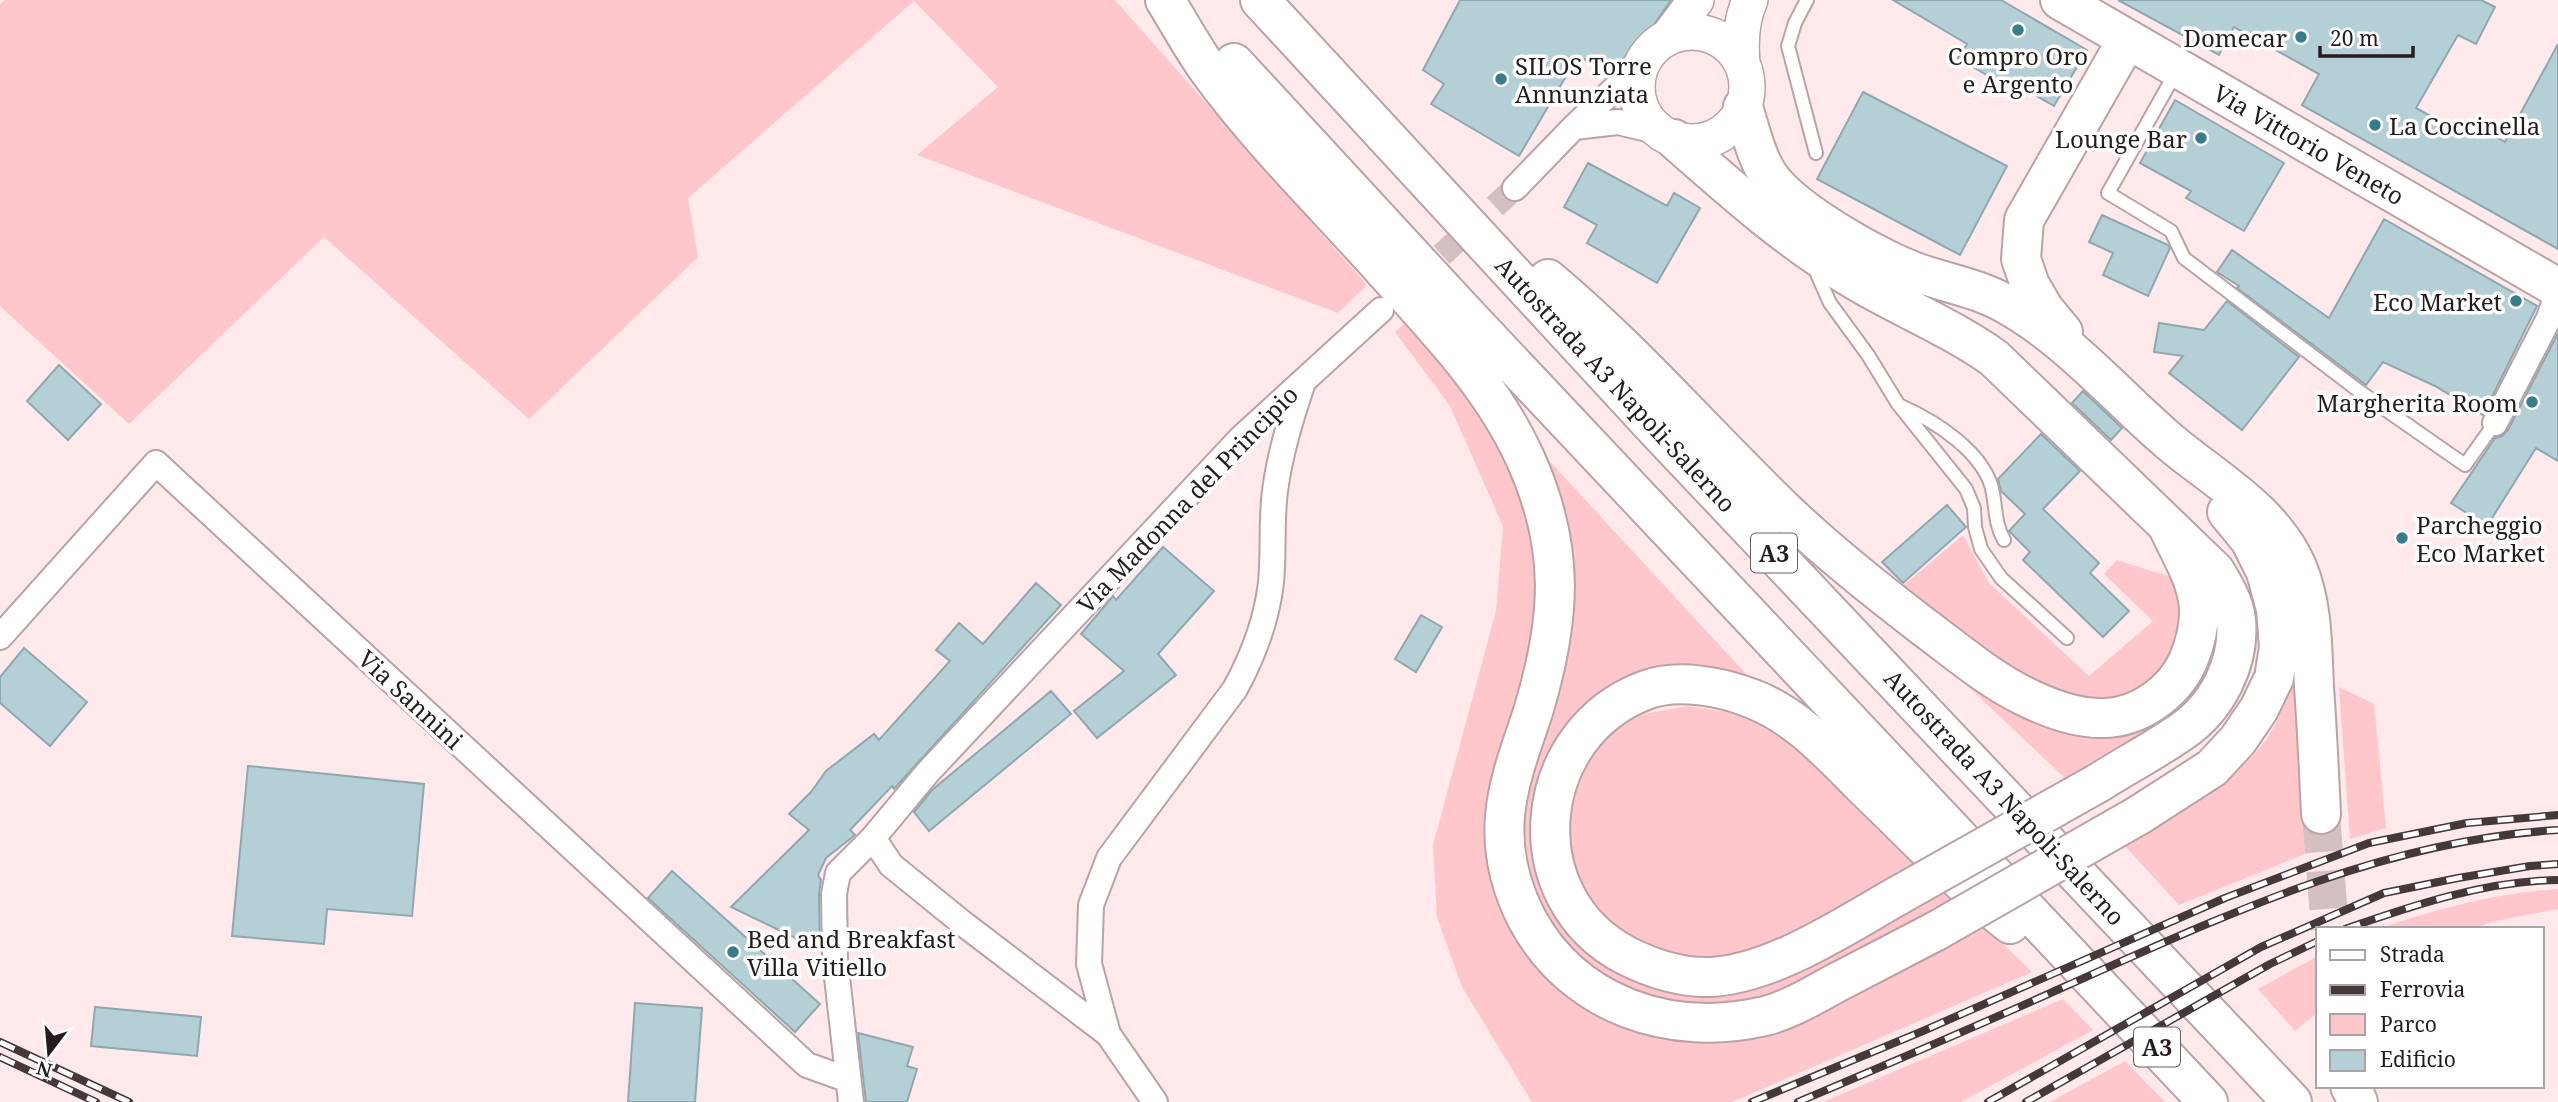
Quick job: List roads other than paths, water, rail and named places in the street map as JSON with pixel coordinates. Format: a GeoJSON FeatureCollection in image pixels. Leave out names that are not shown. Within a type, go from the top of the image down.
{"type":"FeatureCollection","features":[{"type":"Feature","properties":{"kind":"main road"},"geometry":{"type":"LineString","coordinates":[[1165,0],[1217,81],[1266,140],[1448,342],[1495,402],[1525,457],[1547,513],[1556,577],[1555,622],[1547,664],[1515,768],[1505,815],[1506,854],[1516,898],[1540,944],[1570,975],[1605,999],[1644,1015],[1691,1023],[1766,1016],[1794,1006],[1936,931],[2139,815],[2212,768],[2238,740],[2259,709],[2274,678],[2279,647],[2273,597],[2266,572],[2250,540],[2170,442],[2091,366],[2035,322],[1977,290],[1922,275],[1878,255],[1815,216],[1787,195],[1769,176],[1752,138],[1743,107]]}},
{"type":"Feature","properties":{"kind":"main road","name":"A3"},"geometry":{"type":"LineString","coordinates":[[1175,0],[1461,309],[2208,1102]]}},
{"type":"Feature","properties":{"kind":"main road","name":"Autostrada A3 Napoli-Salerno"},"geometry":{"type":"LineString","coordinates":[[1260,0],[1665,438],[2292,1102]]}},
{"type":"Feature","properties":{"kind":"main road"},"geometry":{"type":"LineString","coordinates":[[1696,0],[1669,36],[1647,53],[1640,65],[1637,87],[1641,109],[1649,122],[1805,249],[1874,291],[1965,337],[1994,358],[2215,571],[2229,594],[2236,618],[2236,643],[2232,664],[2222,686],[2183,731],[2098,783],[1899,895],[1800,950],[1745,971],[1710,977],[1670,973],[1643,964],[1613,948],[1582,923],[1565,897],[1555,873],[1550,835],[1553,802],[1562,771],[1581,737],[1596,720],[1613,706],[1648,689],[1687,684],[1723,689],[1755,700],[1784,715],[1819,743],[1976,896],[2031,941],[2105,993]]}},
{"type":"Feature","properties":{"kind":"main road"},"geometry":{"type":"LineString","coordinates":[[1667,136],[1689,142],[1706,140],[1722,133],[1735,121],[1743,107],[1747,84],[1740,46],[1743,14],[1750,0]]}},
{"type":"Feature","properties":{"kind":"main road","name":"Via Vittorio Veneto"},"geometry":{"type":"LineString","coordinates":[[2060,0],[2558,289]]}},
{"type":"Feature","properties":{"kind":"main road"},"geometry":{"type":"LineString","coordinates":[[1669,36],[1683,32],[1711,35],[1729,46],[1742,63]]}},
{"type":"Feature","properties":{"kind":"main road"},"geometry":{"type":"LineString","coordinates":[[2091,366],[2044,309],[2030,285],[2021,259],[2024,220],[2127,40]]}},
{"type":"Feature","properties":{"kind":"main road"},"geometry":{"type":"LineString","coordinates":[[1415,169],[1568,296],[1788,514],[1893,603],[1967,659],[2022,696],[2054,708],[2105,718],[2129,714],[2166,693],[2183,671],[2201,623],[2193,578],[2168,527]]}},
{"type":"Feature","properties":{"kind":"main road"},"geometry":{"type":"LineString","coordinates":[[2170,442],[2233,489],[2282,541],[2296,566],[2307,597],[2312,635],[2321,814]]}},
{"type":"Feature","properties":{"kind":"street"},"geometry":{"type":"LineString","coordinates":[[1515,188],[1640,65]]}},
{"type":"Feature","properties":{"kind":"street"},"geometry":{"type":"LineString","coordinates":[[1574,127],[1618,122],[1667,136]]}},
{"type":"Feature","properties":{"kind":"street","name":"Via Vittorio Veneto"},"geometry":{"type":"LineString","coordinates":[[2495,423],[2549,318],[2558,289]]}},
{"type":"Feature","properties":{"kind":"street"},"geometry":{"type":"LineString","coordinates":[[1305,378],[1381,310]]}},
{"type":"Feature","properties":{"kind":"street","name":"Via Madonna del Principio"},"geometry":{"type":"LineString","coordinates":[[849,1090],[835,959],[834,894],[838,873],[873,838],[928,772],[1241,438],[1305,378]]}},
{"type":"Feature","properties":{"kind":"street","name":"Via Madonna del Principio"},"geometry":{"type":"LineString","coordinates":[[1155,1102],[1108,1034],[1089,964],[1091,905],[1109,858],[1235,689],[1250,662],[1263,625],[1271,584],[1275,494],[1284,441],[1305,378]]}},
{"type":"Feature","properties":{"kind":"street","name":"Via Sannini"},"geometry":{"type":"LineString","coordinates":[[0,637],[156,463],[807,1065],[849,1090]]}},
{"type":"Feature","properties":{"kind":"street"},"geometry":{"type":"LineString","coordinates":[[873,838],[891,865],[1108,1034]]}},
{"type":"Feature","properties":{"kind":"lane"},"geometry":{"type":"LineString","coordinates":[[1807,0],[1794,23],[1788,46],[1816,153]]}},
{"type":"Feature","properties":{"kind":"lane"},"geometry":{"type":"LineString","coordinates":[[2178,69],[2108,193],[2171,231],[2184,258],[2359,391],[2465,465],[2495,423]]}},
{"type":"Feature","properties":{"kind":"lane"},"geometry":{"type":"LineString","coordinates":[[1805,249],[1830,303],[1868,355],[1898,404],[1966,489],[1974,508],[1975,527],[1982,549],[2001,578],[2067,638]]}},
{"type":"Feature","properties":{"kind":"lane"},"geometry":{"type":"LineString","coordinates":[[1898,404],[1930,419],[1982,466],[1993,492],[1998,530],[2004,540]]}},
{"type":"Feature","properties":{"kind":"tunnel"},"geometry":{"type":"LineString","coordinates":[[1415,279],[1515,188]]}},
{"type":"Feature","properties":{"kind":"tunnel"},"geometry":{"type":"LineString","coordinates":[[2321,814],[2330,927]]}},
{"type":"Feature","properties":{"kind":"railway"},"geometry":{"type":"LineString","coordinates":[[1752,1102],[1923,1031],[2225,898],[2369,843],[2467,823],[2558,815]]}},
{"type":"Feature","properties":{"kind":"railway"},"geometry":{"type":"LineString","coordinates":[[1798,1102],[2185,934],[2306,886],[2367,865],[2430,849],[2493,837],[2558,830]]}},
{"type":"Feature","properties":{"kind":"railway"},"geometry":{"type":"LineString","coordinates":[[1988,1102],[2261,947],[2384,893],[2458,878],[2558,864]]}},
{"type":"Feature","properties":{"kind":"railway"},"geometry":{"type":"LineString","coordinates":[[2351,927],[2450,896],[2504,885],[2558,880]]}},
{"type":"Feature","properties":{"kind":"railway"},"geometry":{"type":"LineString","coordinates":[[2026,1102],[2270,964],[2316,942]]}},
{"type":"Feature","properties":{"kind":"railway"},"geometry":{"type":"LineString","coordinates":[[0,1042],[129,1102]]}},
{"type":"Feature","properties":{"kind":"railway"},"geometry":{"type":"LineString","coordinates":[[0,1057],[96,1102]]}},
{"type":"Feature","properties":{"kind":"place","name":"Compro Oro e Argento"},"geometry":{"type":"Point","coordinates":[2018,30]}},
{"type":"Feature","properties":{"kind":"place","name":"Domecar"},"geometry":{"type":"Point","coordinates":[2301,37]}},
{"type":"Feature","properties":{"kind":"place","name":"SILOS Torre Annunziata"},"geometry":{"type":"Point","coordinates":[1501,79]}},
{"type":"Feature","properties":{"kind":"place","name":"La Coccinella"},"geometry":{"type":"Point","coordinates":[2375,125]}},
{"type":"Feature","properties":{"kind":"place","name":"Lounge Bar"},"geometry":{"type":"Point","coordinates":[2201,138]}},
{"type":"Feature","properties":{"kind":"place","name":"Eco Market"},"geometry":{"type":"Point","coordinates":[2516,301]}},
{"type":"Feature","properties":{"kind":"place","name":"Margherita Room"},"geometry":{"type":"Point","coordinates":[2532,402]}},
{"type":"Feature","properties":{"kind":"place","name":"Parcheggio Eco Market"},"geometry":{"type":"Point","coordinates":[2402,538]}},
{"type":"Feature","properties":{"kind":"place","name":"Bed and Breakfast Villa Vitiello"},"geometry":{"type":"Point","coordinates":[733,952]}}]}
